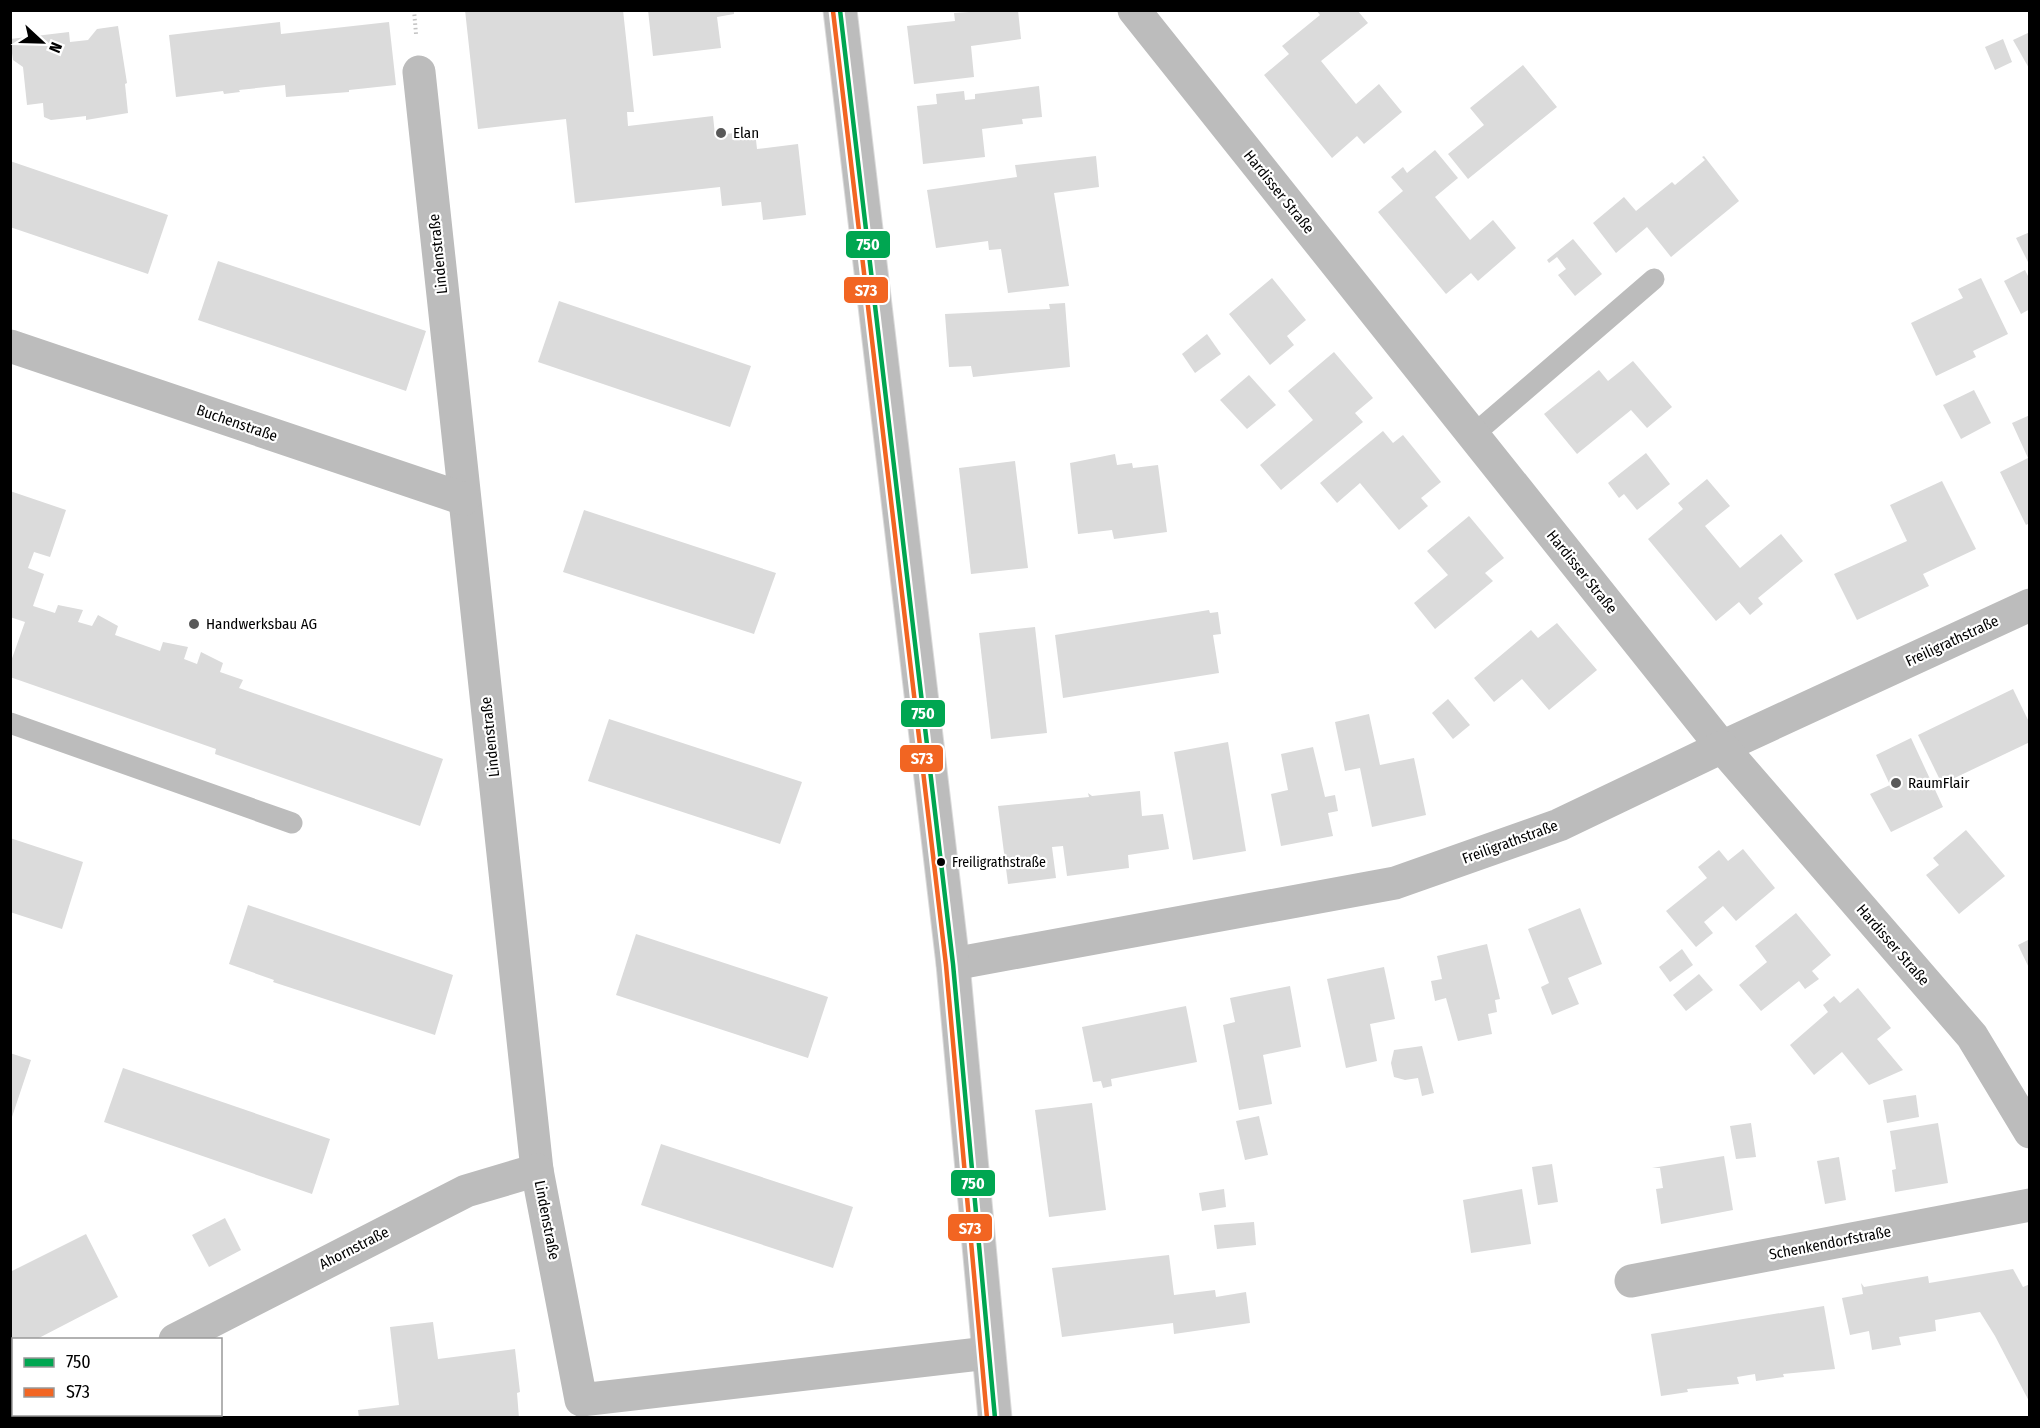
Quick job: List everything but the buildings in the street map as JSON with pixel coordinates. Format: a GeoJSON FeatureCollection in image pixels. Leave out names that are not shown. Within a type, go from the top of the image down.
{"type":"FeatureCollection","features":[{"type":"Feature","properties":{"kind":"street"},"geometry":{"type":"LineString","coordinates":[[840,10],[953,964],[995,1418]]}},
{"type":"Feature","properties":{"kind":"street","name":"Hardisser Straße"},"geometry":{"type":"LineString","coordinates":[[1134,10],[1722,747],[1972,1036],[2030,1132]]}},
{"type":"Feature","properties":{"kind":"street","name":"Lindenstraße"},"geometry":{"type":"LineString","coordinates":[[418,72],[537,1170],[581,1409],[988,1353]]}},
{"type":"Feature","properties":{"kind":"street","name":"Buchenstraße"},"geometry":{"type":"LineString","coordinates":[[10,346],[464,499]]}},
{"type":"Feature","properties":{"kind":"street","name":"Freiligrathstraße"},"geometry":{"type":"LineString","coordinates":[[953,964],[1395,884],[1559,825],[1722,747],[2030,606]]}},
{"type":"Feature","properties":{"kind":"street","name":"Ahornstraße"},"geometry":{"type":"LineString","coordinates":[[180,1338],[466,1191],[537,1170]]}},
{"type":"Feature","properties":{"kind":"street","name":"Schenkendorfstraße"},"geometry":{"type":"LineString","coordinates":[[1631,1281],[2030,1205]]}},
{"type":"Feature","properties":{"kind":"lane"},"geometry":{"type":"LineString","coordinates":[[1473,435],[1654,279]]}},
{"type":"Feature","properties":{"kind":"lane"},"geometry":{"type":"LineString","coordinates":[[10,723],[292,823]]}},
{"type":"Feature","properties":{"kind":"transit line","name":"750"},"geometry":{"type":"LineString","coordinates":[[840,10],[953,964],[995,1418]]}},
{"type":"Feature","properties":{"kind":"transit line","name":"S73"},"geometry":{"type":"LineString","coordinates":[[833,11],[946,965],[987,1418]]}},
{"type":"Feature","properties":{"kind":"place","name":"Elan"},"geometry":{"type":"Point","coordinates":[721,133]}},
{"type":"Feature","properties":{"kind":"place","name":"Handwerksbau AG"},"geometry":{"type":"Point","coordinates":[194,624]}},
{"type":"Feature","properties":{"kind":"place","name":"RaumFlair"},"geometry":{"type":"Point","coordinates":[1896,783]}},
{"type":"Feature","properties":{"kind":"place","name":"Freiligrathstraße"},"geometry":{"type":"Point","coordinates":[941,862]}}]}
